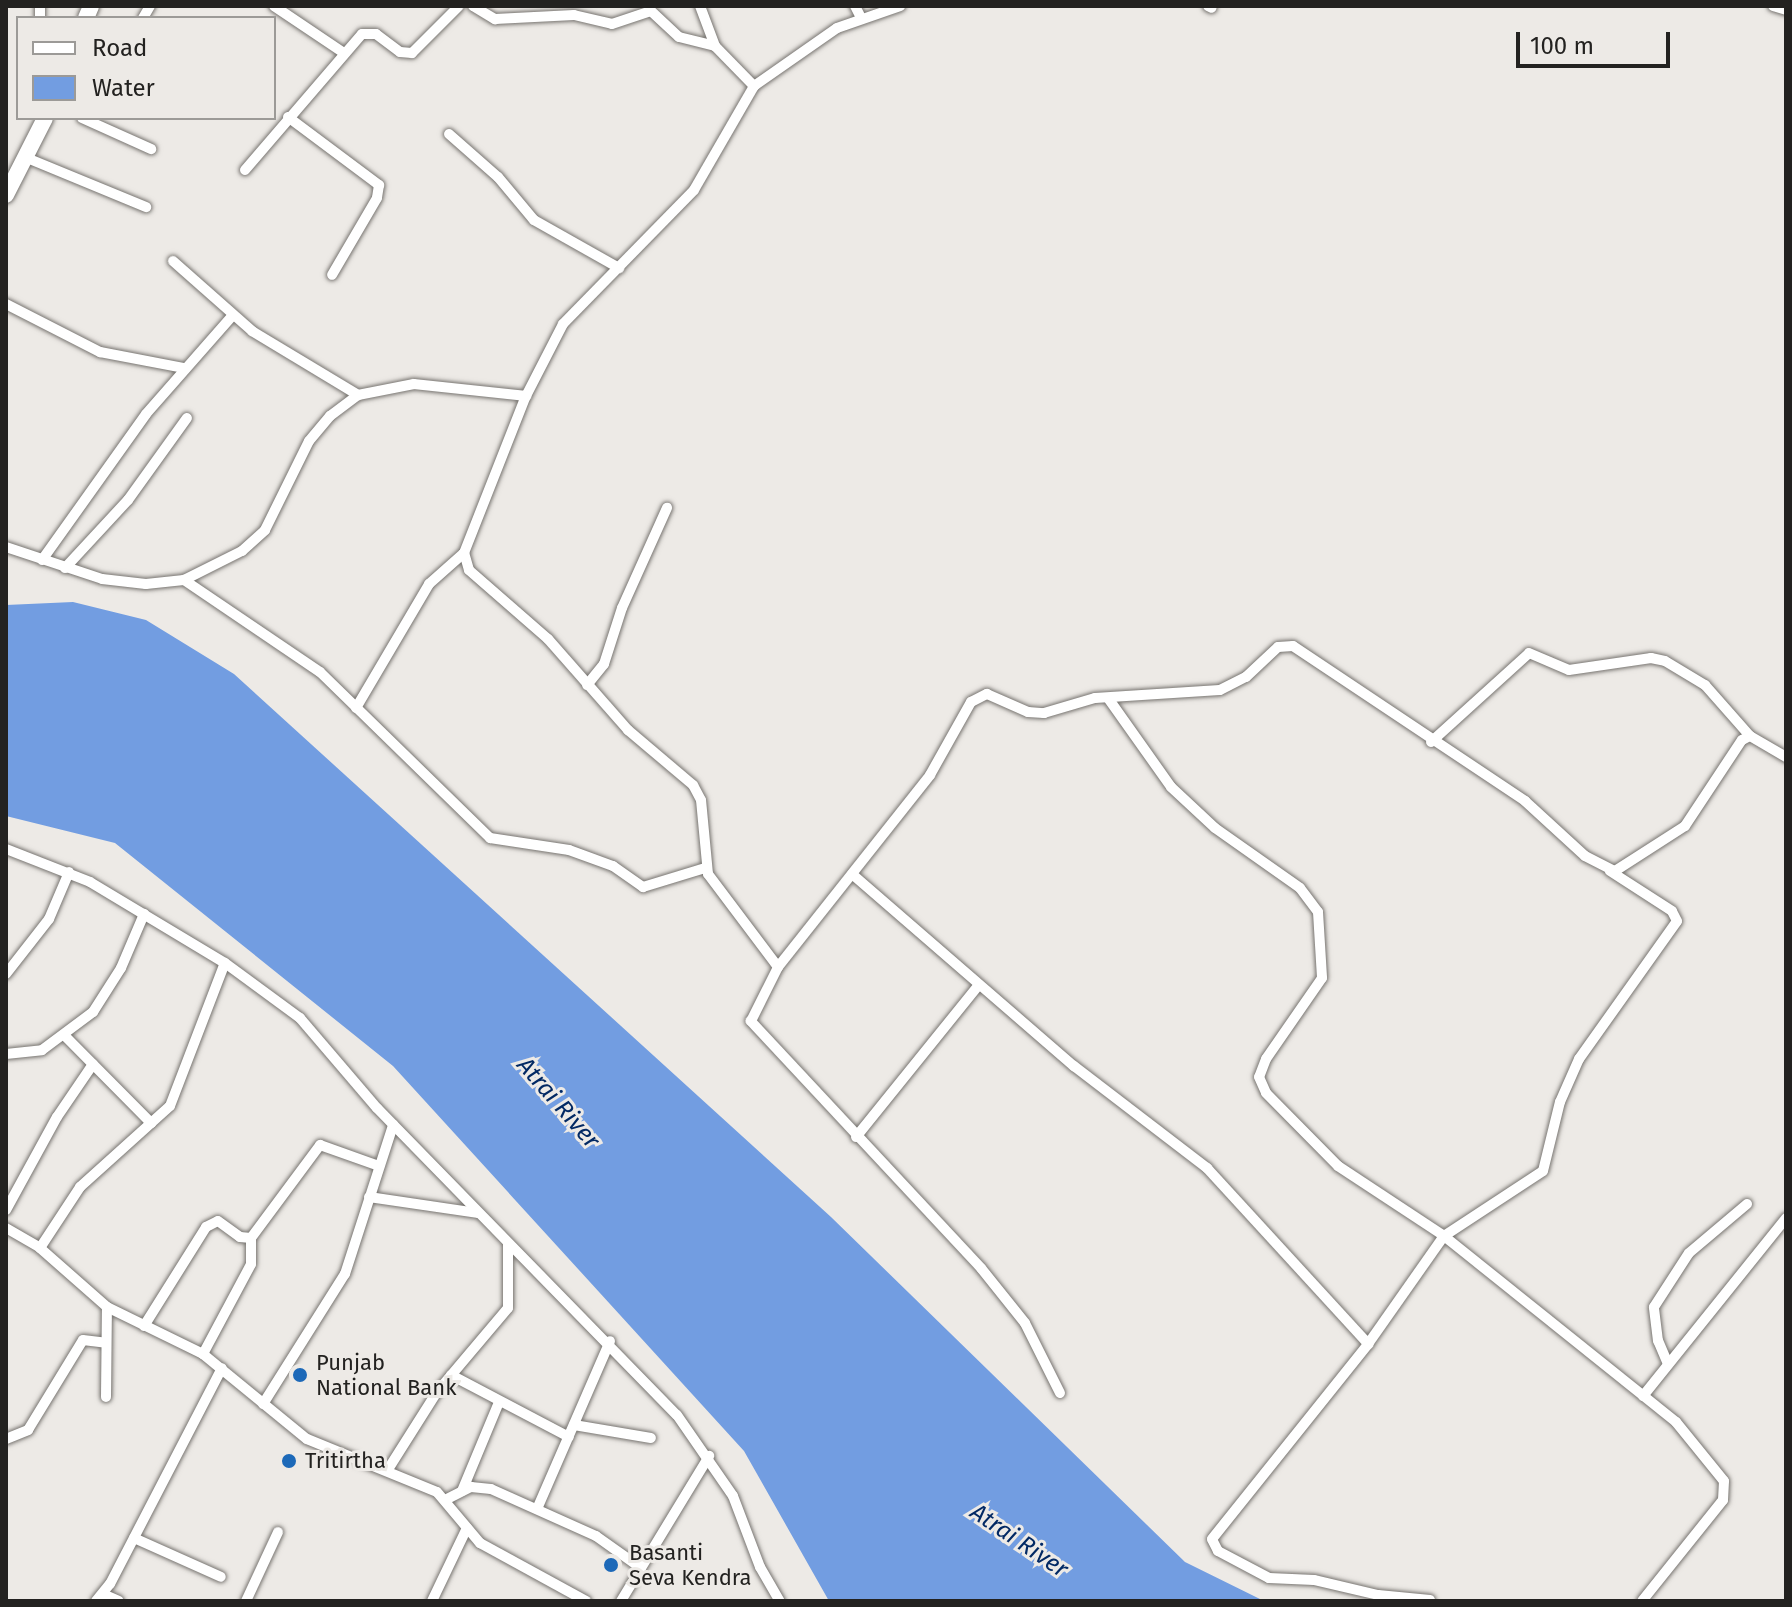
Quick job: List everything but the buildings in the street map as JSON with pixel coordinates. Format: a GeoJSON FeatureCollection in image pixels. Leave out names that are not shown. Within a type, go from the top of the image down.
{"type":"FeatureCollection","features":[{"type":"Feature","properties":{"kind":"main road"},"geometry":{"type":"LineString","coordinates":[[6,195],[18,164],[44,120]]}},
{"type":"Feature","properties":{"kind":"street"},"geometry":{"type":"LineString","coordinates":[[245,170],[366,31],[400,52],[412,53],[459,6]]}},
{"type":"Feature","properties":{"kind":"street"},"geometry":{"type":"LineString","coordinates":[[473,6],[495,19],[574,15],[612,24],[651,11],[679,37],[715,46]]}},
{"type":"Feature","properties":{"kind":"street"},"geometry":{"type":"LineString","coordinates":[[700,6],[715,46],[754,86]]}},
{"type":"Feature","properties":{"kind":"street"},"geometry":{"type":"LineString","coordinates":[[855,6],[861,18]]}},
{"type":"Feature","properties":{"kind":"street"},"geometry":{"type":"LineString","coordinates":[[356,708],[429,584],[464,553],[551,341],[694,190],[754,86],[837,28],[900,6]]}},
{"type":"Feature","properties":{"kind":"street"},"geometry":{"type":"LineString","coordinates":[[1773,6],[1786,10]]}},
{"type":"Feature","properties":{"kind":"street"},"geometry":{"type":"LineString","coordinates":[[279,7],[344,53]]}},
{"type":"Feature","properties":{"kind":"street"},"geometry":{"type":"LineString","coordinates":[[288,117],[379,185],[377,198],[332,275]]}},
{"type":"Feature","properties":{"kind":"street"},"geometry":{"type":"LineString","coordinates":[[86,120],[151,149]]}},
{"type":"Feature","properties":{"kind":"street"},"geometry":{"type":"LineString","coordinates":[[449,134],[498,177],[534,220],[619,268]]}},
{"type":"Feature","properties":{"kind":"street"},"geometry":{"type":"LineString","coordinates":[[18,164],[146,207]]}},
{"type":"Feature","properties":{"kind":"street"},"geometry":{"type":"LineString","coordinates":[[173,261],[232,316],[358,395]]}},
{"type":"Feature","properties":{"kind":"street"},"geometry":{"type":"LineString","coordinates":[[6,304],[100,352],[184,368]]}},
{"type":"Feature","properties":{"kind":"street"},"geometry":{"type":"LineString","coordinates":[[42,560],[184,368],[232,316]]}},
{"type":"Feature","properties":{"kind":"street"},"geometry":{"type":"LineString","coordinates":[[6,547],[65,568],[120,582],[184,580],[242,551],[265,530],[309,441],[330,416],[358,395],[414,384],[526,396]]}},
{"type":"Feature","properties":{"kind":"street"},"geometry":{"type":"LineString","coordinates":[[65,568],[128,500],[187,418]]}},
{"type":"Feature","properties":{"kind":"street"},"geometry":{"type":"LineString","coordinates":[[587,685],[604,664],[626,598],[667,508]]}},
{"type":"Feature","properties":{"kind":"street"},"geometry":{"type":"LineString","coordinates":[[464,553],[469,570],[548,639],[628,730],[693,785],[701,800],[705,868],[778,967]]}},
{"type":"Feature","properties":{"kind":"street"},"geometry":{"type":"LineString","coordinates":[[184,580],[285,644],[490,838],[569,850],[613,866],[643,887],[705,868]]}},
{"type":"Feature","properties":{"kind":"street"},"geometry":{"type":"LineString","coordinates":[[1060,1393],[1047,1357],[1025,1323],[751,1021],[778,967],[930,775],[975,698],[987,694],[1035,713],[1108,698],[1220,690],[1246,677],[1278,647],[1293,646],[1431,742],[1525,801],[1577,849],[1672,911],[1676,925],[1579,1059],[1560,1102],[1543,1171],[1444,1236],[1368,1344],[1216,1527],[1213,1545],[1269,1578],[1314,1580],[1378,1595],[1430,1600]]}},
{"type":"Feature","properties":{"kind":"street"},"geometry":{"type":"LineString","coordinates":[[1431,742],[1529,653],[1569,670],[1651,658],[1665,661],[1705,685],[1750,736],[1786,757]]}},
{"type":"Feature","properties":{"kind":"street"},"geometry":{"type":"LineString","coordinates":[[1108,698],[1171,787],[1215,828],[1300,888],[1318,912],[1322,978],[1266,1059],[1261,1085],[1338,1166],[1444,1236],[1676,1422],[1725,1489],[1723,1500],[1642,1601]]}},
{"type":"Feature","properties":{"kind":"street"},"geometry":{"type":"LineString","coordinates":[[1610,871],[1620,869],[1685,826],[1705,802],[1736,746],[1750,736]]}},
{"type":"Feature","properties":{"kind":"street"},"geometry":{"type":"LineString","coordinates":[[6,849],[69,872],[144,914],[225,963],[300,1018],[393,1125],[477,1213],[610,1341],[709,1456],[733,1496],[760,1567],[780,1601]]}},
{"type":"Feature","properties":{"kind":"street"},"geometry":{"type":"LineString","coordinates":[[6,974],[49,919],[69,872]]}},
{"type":"Feature","properties":{"kind":"street"},"geometry":{"type":"LineString","coordinates":[[852,874],[978,986],[1207,1168],[1368,1344]]}},
{"type":"Feature","properties":{"kind":"street"},"geometry":{"type":"LineString","coordinates":[[6,1054],[42,1050],[64,1035],[104,998],[144,914]]}},
{"type":"Feature","properties":{"kind":"street"},"geometry":{"type":"LineString","coordinates":[[40,1248],[80,1187],[151,1123],[177,1095],[225,963]]}},
{"type":"Feature","properties":{"kind":"street"},"geometry":{"type":"LineString","coordinates":[[856,1137],[978,986]]}},
{"type":"Feature","properties":{"kind":"street"},"geometry":{"type":"LineString","coordinates":[[64,1035],[151,1123]]}},
{"type":"Feature","properties":{"kind":"street"},"geometry":{"type":"LineString","coordinates":[[6,1210],[57,1117],[93,1064]]}},
{"type":"Feature","properties":{"kind":"street"},"geometry":{"type":"LineString","coordinates":[[263,1404],[335,1295],[393,1125]]}},
{"type":"Feature","properties":{"kind":"street"},"geometry":{"type":"LineString","coordinates":[[203,1354],[251,1264],[251,1238],[320,1145],[331,1145],[379,1166]]}},
{"type":"Feature","properties":{"kind":"street"},"geometry":{"type":"LineString","coordinates":[[369,1197],[477,1213]]}},
{"type":"Feature","properties":{"kind":"street"},"geometry":{"type":"LineString","coordinates":[[1668,1364],[1658,1341],[1654,1307],[1689,1253],[1747,1204]]}},
{"type":"Feature","properties":{"kind":"street"},"geometry":{"type":"LineString","coordinates":[[1643,1396],[1786,1218]]}},
{"type":"Feature","properties":{"kind":"street"},"geometry":{"type":"LineString","coordinates":[[144,1326],[177,1267],[210,1222],[218,1221],[240,1237],[251,1238]]}},
{"type":"Feature","properties":{"kind":"street"},"geometry":{"type":"LineString","coordinates":[[6,1228],[40,1248],[107,1307],[203,1354],[307,1439],[447,1499],[467,1528],[491,1550],[586,1601]]}},
{"type":"Feature","properties":{"kind":"street"},"geometry":{"type":"LineString","coordinates":[[387,1471],[451,1375],[508,1308],[508,1244]]}},
{"type":"Feature","properties":{"kind":"street"},"geometry":{"type":"LineString","coordinates":[[106,1397],[107,1307]]}},
{"type":"Feature","properties":{"kind":"street"},"geometry":{"type":"LineString","coordinates":[[6,1439],[28,1430],[83,1340],[106,1343]]}},
{"type":"Feature","properties":{"kind":"street"},"geometry":{"type":"LineString","coordinates":[[537,1509],[610,1341]]}},
{"type":"Feature","properties":{"kind":"street"},"geometry":{"type":"LineString","coordinates":[[119,1601],[100,1598],[222,1368]]}},
{"type":"Feature","properties":{"kind":"street"},"geometry":{"type":"LineString","coordinates":[[451,1375],[569,1437]]}},
{"type":"Feature","properties":{"kind":"street"},"geometry":{"type":"LineString","coordinates":[[462,1491],[499,1402]]}},
{"type":"Feature","properties":{"kind":"street"},"geometry":{"type":"LineString","coordinates":[[574,1425],[651,1438]]}},
{"type":"Feature","properties":{"kind":"street"},"geometry":{"type":"LineString","coordinates":[[621,1601],[709,1456]]}},
{"type":"Feature","properties":{"kind":"street"},"geometry":{"type":"LineString","coordinates":[[447,1499],[462,1491],[491,1489],[609,1543],[641,1568]]}},
{"type":"Feature","properties":{"kind":"street"},"geometry":{"type":"LineString","coordinates":[[432,1601],[467,1528]]}},
{"type":"Feature","properties":{"kind":"street"},"geometry":{"type":"LineString","coordinates":[[246,1601],[278,1532]]}},
{"type":"Feature","properties":{"kind":"street"},"geometry":{"type":"LineString","coordinates":[[134,1538],[221,1577]]}},
{"type":"Feature","properties":{"kind":"water","name":"Atrai River"},"geometry":{"type":"Polygon","coordinates":[[[73,602],[146,620],[234,674],[831,1217],[1185,1562],[1264,1601],[829,1601],[744,1451],[393,1066],[115,843],[6,816],[6,605],[73,602]]]}},
{"type":"Feature","properties":{"kind":"place","name":"Punjab National Bank"},"geometry":{"type":"Point","coordinates":[300,1375]}},
{"type":"Feature","properties":{"kind":"place","name":"Tritirtha"},"geometry":{"type":"Point","coordinates":[289,1461]}},
{"type":"Feature","properties":{"kind":"place","name":"Basanti Seva Kendra"},"geometry":{"type":"Point","coordinates":[611,1565]}}]}
